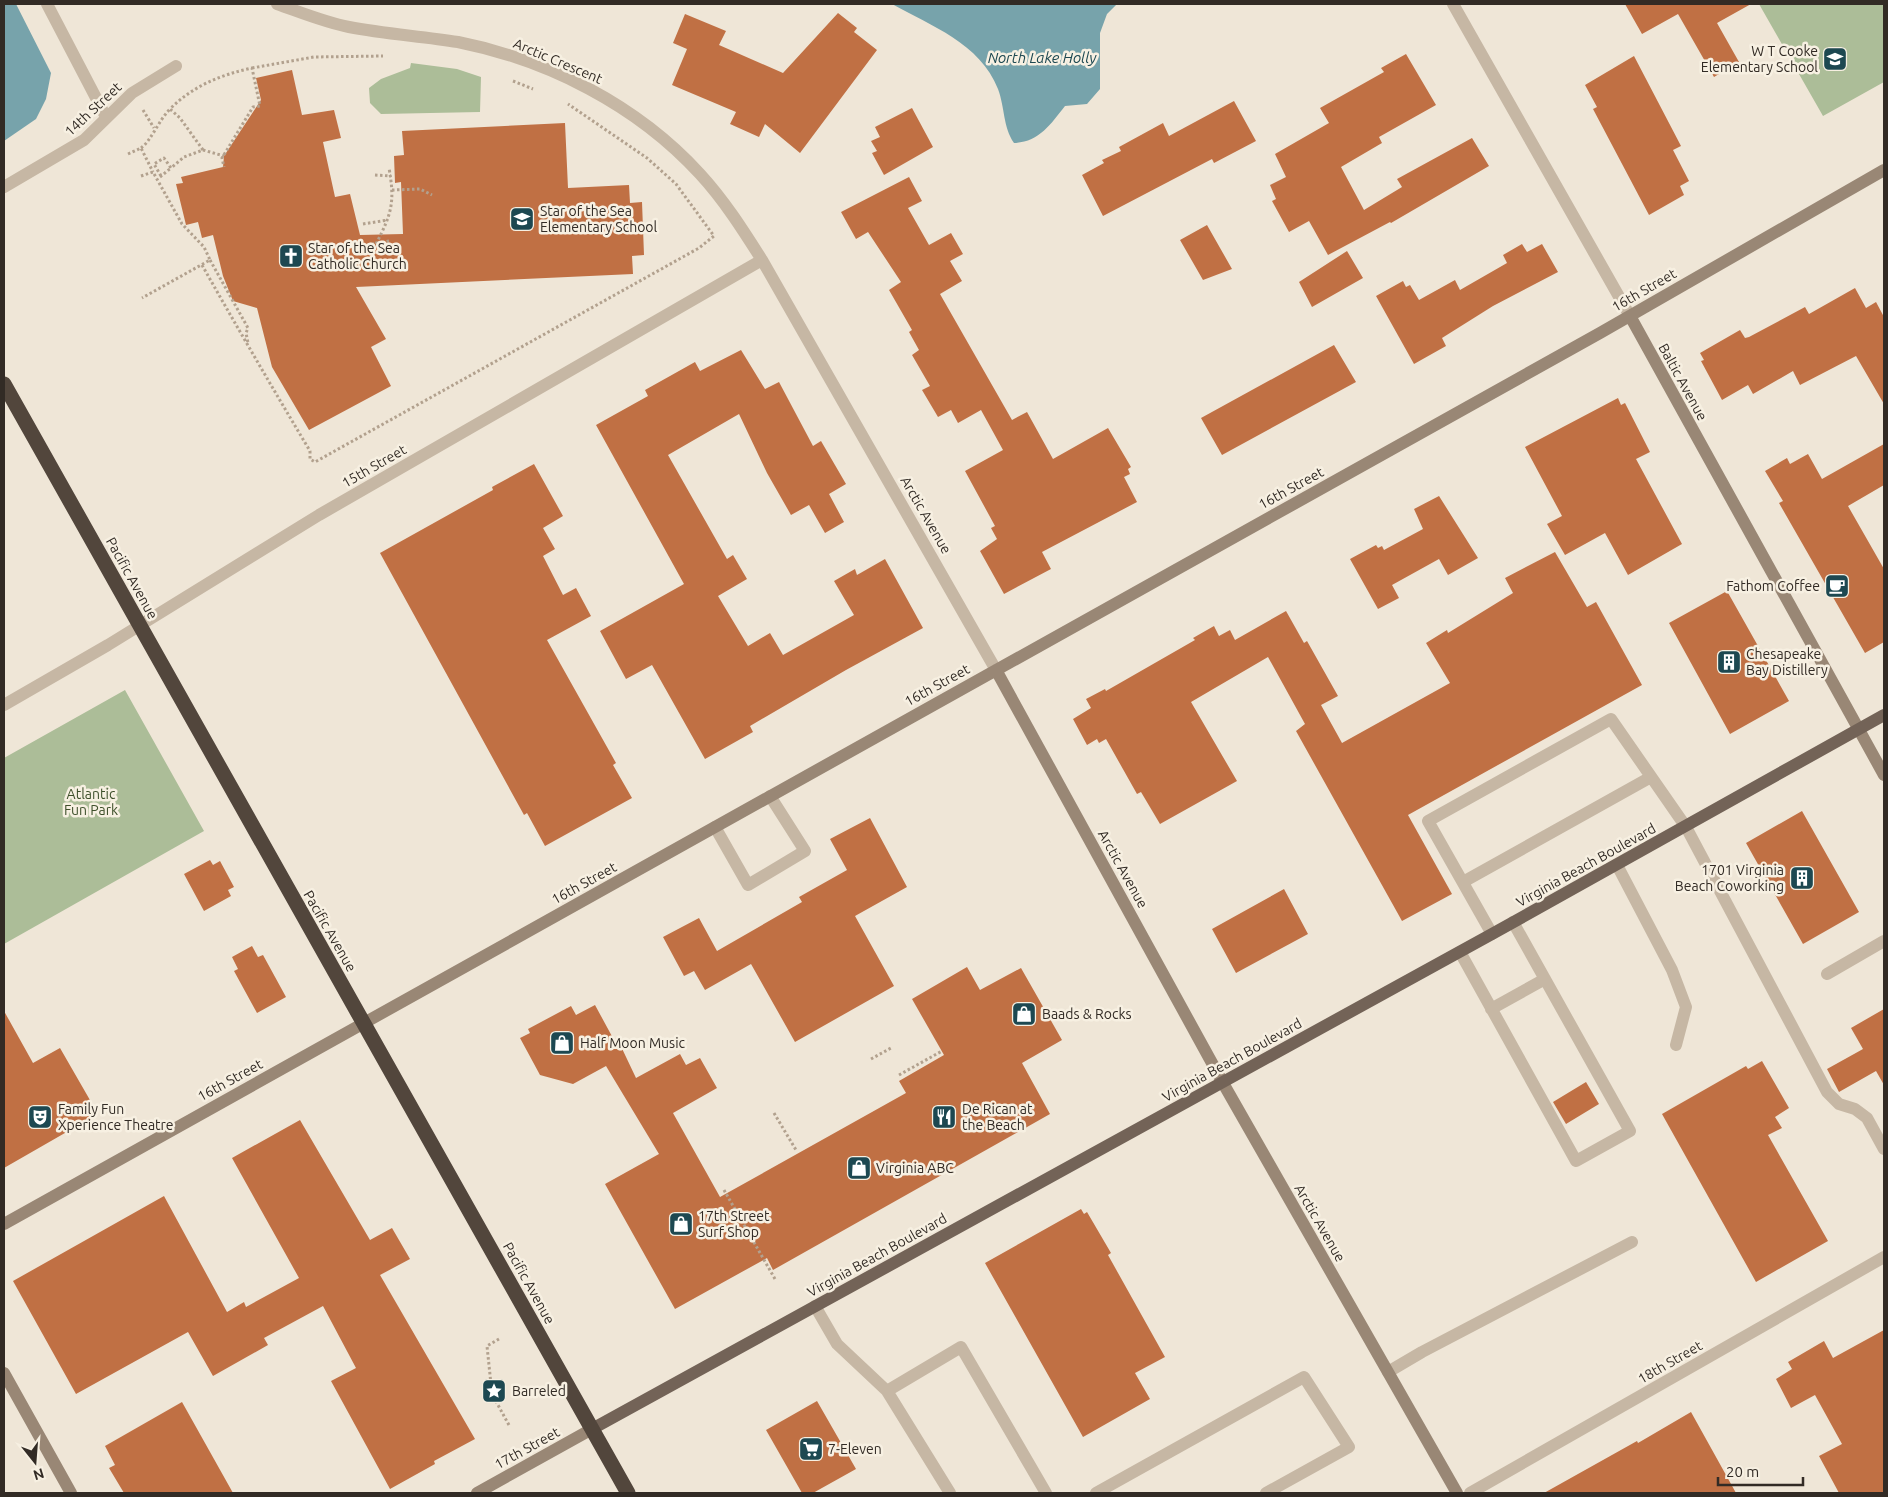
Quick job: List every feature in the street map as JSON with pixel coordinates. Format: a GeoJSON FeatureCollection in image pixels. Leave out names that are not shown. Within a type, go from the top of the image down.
{"type":"FeatureCollection","features":[{"type":"Feature","properties":{"kind":"highway","name":"Pacific Avenue"},"geometry":{"type":"LineString","coordinates":[[4,384],[628,1493]]}},
{"type":"Feature","properties":{"kind":"main road","name":"Virginia Beach Boulevard"},"geometry":{"type":"LineString","coordinates":[[592,1429],[1460,952],[1884,715]]}},
{"type":"Feature","properties":{"kind":"street"},"geometry":{"type":"LineString","coordinates":[[47,4],[106,117]]}},
{"type":"Feature","properties":{"kind":"street","name":"Arctic Crescent"},"geometry":{"type":"LineString","coordinates":[[277,4],[324,21],[349,27],[440,39],[513,56],[561,75],[609,100],[652,129],[701,174],[736,220],[762,260]]}},
{"type":"Feature","properties":{"kind":"street","name":"Baltic Avenue"},"geometry":{"type":"LineString","coordinates":[[1453,4],[1630,316],[1884,775]]}},
{"type":"Feature","properties":{"kind":"street","name":"14th Street"},"geometry":{"type":"LineString","coordinates":[[4,187],[78,144],[95,131],[106,117],[132,93],[176,66]]}},
{"type":"Feature","properties":{"kind":"street","name":"16th Street"},"geometry":{"type":"LineString","coordinates":[[4,1224],[1630,316],[1884,170]]}},
{"type":"Feature","properties":{"kind":"street","name":"15th Street"},"geometry":{"type":"LineString","coordinates":[[4,705],[140,626],[319,515],[762,260]]}},
{"type":"Feature","properties":{"kind":"street","name":"Arctic Avenue"},"geometry":{"type":"LineString","coordinates":[[762,260],[996,670],[1223,1082],[1457,1493]]}},
{"type":"Feature","properties":{"kind":"street"},"geometry":{"type":"LineString","coordinates":[[1492,934],[1428,821],[1611,719],[1686,827],[1827,1092],[1839,1104],[1855,1109],[1867,1118],[1884,1149]]}},
{"type":"Feature","properties":{"kind":"street"},"geometry":{"type":"LineString","coordinates":[[1463,882],[1651,776]]}},
{"type":"Feature","properties":{"kind":"street"},"geometry":{"type":"LineString","coordinates":[[715,827],[748,885],[806,851],[770,796]]}},
{"type":"Feature","properties":{"kind":"street"},"geometry":{"type":"LineString","coordinates":[[1617,865],[1672,970],[1686,1007],[1676,1045]]}},
{"type":"Feature","properties":{"kind":"street"},"geometry":{"type":"LineString","coordinates":[[1460,952],[1576,1161],[1622,1136],[1630,1131],[1513,922]]}},
{"type":"Feature","properties":{"kind":"street"},"geometry":{"type":"LineString","coordinates":[[1827,974],[1884,942]]}},
{"type":"Feature","properties":{"kind":"street"},"geometry":{"type":"LineString","coordinates":[[1491,1009],[1545,979]]}},
{"type":"Feature","properties":{"kind":"street"},"geometry":{"type":"LineString","coordinates":[[1388,1372],[1422,1352],[1632,1242]]}},
{"type":"Feature","properties":{"kind":"street","name":"18th Street"},"geometry":{"type":"LineString","coordinates":[[1470,1493],[1884,1257]]}},
{"type":"Feature","properties":{"kind":"street"},"geometry":{"type":"LineString","coordinates":[[815,1306],[837,1344],[886,1391],[950,1493]]}},
{"type":"Feature","properties":{"kind":"street"},"geometry":{"type":"LineString","coordinates":[[886,1391],[961,1347],[1046,1493]]}},
{"type":"Feature","properties":{"kind":"street"},"geometry":{"type":"LineString","coordinates":[[4,1373],[71,1493]]}},
{"type":"Feature","properties":{"kind":"street"},"geometry":{"type":"LineString","coordinates":[[1096,1493],[1304,1377],[1348,1447],[1266,1493]]}},
{"type":"Feature","properties":{"kind":"street","name":"17th Street"},"geometry":{"type":"LineString","coordinates":[[477,1493],[592,1429]]}},
{"type":"Feature","properties":{"kind":"path"},"geometry":{"type":"LineString","coordinates":[[128,154],[147,144],[158,122],[170,109],[200,85],[218,77],[252,68],[314,57],[389,56]]}},
{"type":"Feature","properties":{"kind":"path"},"geometry":{"type":"LineString","coordinates":[[224,167],[224,156],[253,107],[260,106],[252,68]]}},
{"type":"Feature","properties":{"kind":"path"},"geometry":{"type":"LineString","coordinates":[[508,79],[535,89]]}},
{"type":"Feature","properties":{"kind":"path"},"geometry":{"type":"LineString","coordinates":[[202,265],[233,323],[249,346],[310,451],[310,458],[315,462],[699,248],[714,236],[676,184],[647,158],[562,100]]}},
{"type":"Feature","properties":{"kind":"path"},"geometry":{"type":"LineString","coordinates":[[170,109],[180,118],[202,150]]}},
{"type":"Feature","properties":{"kind":"path"},"geometry":{"type":"LineString","coordinates":[[140,148],[182,224],[204,247],[248,328],[246,333],[249,346]]}},
{"type":"Feature","properties":{"kind":"path"},"geometry":{"type":"LineString","coordinates":[[157,178],[184,157],[202,150],[224,156]]}},
{"type":"Feature","properties":{"kind":"path"},"geometry":{"type":"LineString","coordinates":[[161,176],[154,164],[164,158],[171,168]]}},
{"type":"Feature","properties":{"kind":"path"},"geometry":{"type":"LineString","coordinates":[[376,244],[388,220],[392,190],[389,168]]}},
{"type":"Feature","properties":{"kind":"path"},"geometry":{"type":"LineString","coordinates":[[141,176],[153,172]]}},
{"type":"Feature","properties":{"kind":"path"},"geometry":{"type":"LineString","coordinates":[[375,175],[390,176]]}},
{"type":"Feature","properties":{"kind":"path"},"geometry":{"type":"LineString","coordinates":[[392,190],[420,189],[432,194]]}},
{"type":"Feature","properties":{"kind":"path"},"geometry":{"type":"LineString","coordinates":[[363,224],[388,220]]}},
{"type":"Feature","properties":{"kind":"path"},"geometry":{"type":"LineString","coordinates":[[362,246],[389,241]]}},
{"type":"Feature","properties":{"kind":"path"},"geometry":{"type":"LineString","coordinates":[[142,298],[210,260]]}},
{"type":"Feature","properties":{"kind":"path"},"geometry":{"type":"LineString","coordinates":[[871,1059],[891,1048]]}},
{"type":"Feature","properties":{"kind":"path"},"geometry":{"type":"LineString","coordinates":[[899,1075],[942,1051]]}},
{"type":"Feature","properties":{"kind":"path"},"geometry":{"type":"LineString","coordinates":[[774,1113],[796,1150]]}},
{"type":"Feature","properties":{"kind":"path"},"geometry":{"type":"LineString","coordinates":[[724,1190],[775,1279]]}},
{"type":"Feature","properties":{"kind":"path"},"geometry":{"type":"LineString","coordinates":[[499,1340],[487,1346],[492,1394],[510,1427]]}},
{"type":"Feature","properties":{"kind":"green space","name":"W T Cooke Elementary School"},"geometry":{"type":"Polygon","coordinates":[[[1759,4],[1884,4],[1884,82],[1823,116],[1759,4]]]}},
{"type":"Feature","properties":{"kind":"green space"},"geometry":{"type":"Polygon","coordinates":[[[411,63],[457,69],[481,77],[480,112],[381,114],[370,103],[369,88],[381,79],[410,68],[411,63]]]}},
{"type":"Feature","properties":{"kind":"green space","name":"Atlantic Fun Park"},"geometry":{"type":"Polygon","coordinates":[[[125,690],[204,831],[4,944],[4,758],[125,690]]]}},
{"type":"Feature","properties":{"kind":"water"},"geometry":{"type":"Polygon","coordinates":[[[4,4],[16,4],[51,73],[46,99],[36,119],[4,141],[4,4]]]}},
{"type":"Feature","properties":{"kind":"water","name":"North Lake Holly"},"geometry":{"type":"Polygon","coordinates":[[[892,4],[1117,4],[1107,14],[1100,33],[1100,89],[1087,104],[1065,106],[1049,126],[1037,136],[1023,142],[1014,143],[1006,124],[998,89],[990,73],[979,59],[953,37],[892,4]]]}},
{"type":"Feature","properties":{"kind":"building"},"geometry":{"type":"Polygon","coordinates":[[[1625,4],[1751,4],[1717,23],[1739,62],[1714,77],[1678,14],[1642,34],[1625,4]]]}},
{"type":"Feature","properties":{"kind":"building"},"geometry":{"type":"Polygon","coordinates":[[[838,13],[857,28],[854,32],[877,50],[800,153],[765,124],[759,137],[730,124],[736,112],[672,85],[687,49],[673,43],[685,14],[726,31],[719,45],[783,73],[838,13]]]}},
{"type":"Feature","properties":{"kind":"building"},"geometry":{"type":"Polygon","coordinates":[[[1406,54],[1436,105],[1379,137],[1382,143],[1341,167],[1364,210],[1402,187],[1397,179],[1472,138],[1489,166],[1391,223],[1328,255],[1309,221],[1289,232],[1272,201],[1276,199],[1270,185],[1286,177],[1275,154],[1329,123],[1320,108],[1384,72],[1381,68],[1406,54]]]}},
{"type":"Feature","properties":{"kind":"building"},"geometry":{"type":"Polygon","coordinates":[[[1634,56],[1681,146],[1673,150],[1689,181],[1680,186],[1684,195],[1649,215],[1593,109],[1597,107],[1585,85],[1634,56]]]}},
{"type":"Feature","properties":{"kind":"building"},"geometry":{"type":"Polygon","coordinates":[[[292,70],[302,115],[334,110],[341,138],[323,142],[335,197],[350,194],[360,235],[403,234],[401,182],[395,183],[394,156],[404,155],[402,131],[565,123],[568,188],[629,185],[630,203],[642,202],[644,255],[632,256],[633,274],[356,287],[386,339],[371,347],[391,386],[309,430],[272,367],[257,308],[233,301],[223,276],[213,235],[202,238],[198,222],[186,225],[176,184],[183,183],[181,177],[223,167],[224,156],[261,100],[256,78],[292,70]]]}},
{"type":"Feature","properties":{"kind":"building"},"geometry":{"type":"Polygon","coordinates":[[[1234,101],[1256,141],[1214,163],[1212,159],[1103,216],[1082,175],[1104,163],[1102,160],[1121,151],[1119,147],[1163,123],[1169,136],[1234,101]]]}},
{"type":"Feature","properties":{"kind":"building"},"geometry":{"type":"Polygon","coordinates":[[[912,108],[933,147],[884,175],[872,153],[877,151],[871,141],[880,137],[875,127],[912,108]]]}},
{"type":"Feature","properties":{"kind":"building"},"geometry":{"type":"Polygon","coordinates":[[[909,177],[922,201],[908,208],[929,245],[951,233],[963,254],[950,261],[962,281],[940,294],[1012,420],[1027,412],[1053,459],[1108,428],[1131,467],[1128,469],[1130,474],[1124,477],[1137,502],[1042,552],[1051,569],[1004,594],[980,551],[997,539],[991,528],[995,526],[965,471],[1003,450],[981,410],[958,423],[951,410],[938,417],[922,390],[930,386],[912,355],[919,350],[909,332],[912,330],[889,290],[901,282],[868,232],[856,239],[841,212],[909,177]]]}},
{"type":"Feature","properties":{"kind":"building"},"geometry":{"type":"Polygon","coordinates":[[[1207,225],[1232,269],[1203,280],[1180,240],[1207,225]]]}},
{"type":"Feature","properties":{"kind":"building"},"geometry":{"type":"Polygon","coordinates":[[[1522,244],[1527,252],[1542,244],[1558,272],[1493,306],[1442,338],[1446,346],[1414,364],[1376,296],[1403,281],[1406,287],[1410,285],[1419,300],[1455,280],[1460,290],[1507,263],[1503,255],[1522,244]]]}},
{"type":"Feature","properties":{"kind":"building"},"geometry":{"type":"Polygon","coordinates":[[[1347,251],[1363,278],[1312,307],[1299,282],[1347,251]]]}},
{"type":"Feature","properties":{"kind":"building"},"geometry":{"type":"Polygon","coordinates":[[[1855,288],[1866,308],[1876,302],[1884,317],[1884,404],[1856,356],[1800,385],[1793,371],[1753,394],[1748,385],[1722,400],[1701,361],[1704,360],[1700,353],[1740,330],[1745,338],[1805,307],[1809,314],[1855,288]]]}},
{"type":"Feature","properties":{"kind":"building"},"geometry":{"type":"Polygon","coordinates":[[[1334,345],[1356,382],[1222,455],[1201,418],[1334,345]]]}},
{"type":"Feature","properties":{"kind":"building"},"geometry":{"type":"Polygon","coordinates":[[[741,350],[765,389],[779,382],[813,446],[821,441],[846,484],[829,494],[844,522],[825,533],[809,505],[791,515],[767,473],[739,414],[668,455],[727,559],[733,555],[747,579],[718,596],[748,646],[770,633],[783,655],[854,615],[834,581],[855,569],[857,575],[885,559],[923,628],[750,726],[753,732],[705,759],[652,665],[626,679],[600,631],[684,584],[596,425],[648,396],[645,390],[695,362],[700,371],[741,350]]]}},
{"type":"Feature","properties":{"kind":"building"},"geometry":{"type":"Polygon","coordinates":[[[1618,398],[1621,405],[1625,403],[1650,452],[1636,459],[1682,544],[1628,575],[1605,533],[1565,555],[1547,524],[1562,516],[1525,447],[1618,398]]]}},
{"type":"Feature","properties":{"kind":"building"},"geometry":{"type":"Polygon","coordinates":[[[1884,444],[1884,485],[1848,506],[1884,569],[1884,642],[1865,653],[1779,503],[1783,501],[1765,471],[1787,458],[1790,464],[1808,454],[1822,479],[1884,444]]]}},
{"type":"Feature","properties":{"kind":"building"},"geometry":{"type":"Polygon","coordinates":[[[534,464],[563,516],[543,528],[555,549],[543,556],[563,595],[576,588],[591,616],[547,640],[616,763],[613,765],[632,798],[545,846],[527,813],[524,815],[380,553],[493,490],[492,487],[534,464]]]}},
{"type":"Feature","properties":{"kind":"building"},"geometry":{"type":"Polygon","coordinates":[[[1439,496],[1478,558],[1448,575],[1439,559],[1392,585],[1399,598],[1378,609],[1350,559],[1376,545],[1378,548],[1382,546],[1384,550],[1423,529],[1414,509],[1439,496]]]}},
{"type":"Feature","properties":{"kind":"building"},"geometry":{"type":"Polygon","coordinates":[[[1555,552],[1587,607],[1596,602],[1642,685],[1408,815],[1452,894],[1402,921],[1296,731],[1305,724],[1268,657],[1191,702],[1237,781],[1160,824],[1141,792],[1137,794],[1106,739],[1099,743],[1097,739],[1087,745],[1073,719],[1091,708],[1086,699],[1105,689],[1106,691],[1195,640],[1193,638],[1214,626],[1219,636],[1230,630],[1235,640],[1286,611],[1304,643],[1307,641],[1338,696],[1321,705],[1342,743],[1450,683],[1426,643],[1447,630],[1448,633],[1513,593],[1505,578],[1555,552]]]}},
{"type":"Feature","properties":{"kind":"building","name":"Chesapeake Bay Distillery"},"geometry":{"type":"Polygon","coordinates":[[[1727,591],[1789,701],[1730,734],[1669,623],[1727,591]]]}},
{"type":"Feature","properties":{"kind":"building","name":"1701 Virginia Beach Coworking"},"geometry":{"type":"Polygon","coordinates":[[[1802,811],[1859,912],[1803,944],[1746,843],[1802,811]]]}},
{"type":"Feature","properties":{"kind":"building"},"geometry":{"type":"Polygon","coordinates":[[[870,818],[907,887],[855,916],[894,986],[795,1042],[751,964],[705,990],[694,971],[684,976],[663,937],[699,918],[717,951],[802,902],[799,897],[847,870],[830,839],[870,818]]]}},
{"type":"Feature","properties":{"kind":"building"},"geometry":{"type":"Polygon","coordinates":[[[210,860],[213,865],[220,861],[234,887],[228,890],[231,896],[204,911],[184,874],[210,860]]]}},
{"type":"Feature","properties":{"kind":"building"},"geometry":{"type":"Polygon","coordinates":[[[1284,889],[1308,934],[1236,973],[1212,929],[1284,889]]]}},
{"type":"Feature","properties":{"kind":"building"},"geometry":{"type":"Polygon","coordinates":[[[252,946],[258,957],[263,955],[286,997],[257,1013],[234,971],[238,969],[232,957],[252,946]]]}},
{"type":"Feature","properties":{"kind":"building"},"geometry":{"type":"Polygon","coordinates":[[[967,967],[980,990],[1021,968],[1062,1040],[1022,1063],[1050,1114],[773,1270],[767,1258],[675,1309],[605,1184],[659,1154],[606,1066],[573,1084],[540,1075],[520,1038],[530,1033],[528,1029],[571,1006],[576,1015],[595,1005],[614,1040],[617,1038],[636,1078],[680,1054],[686,1065],[700,1058],[717,1088],[673,1113],[720,1197],[906,1093],[899,1081],[944,1055],[912,999],[967,967]]]}},
{"type":"Feature","properties":{"kind":"building"},"geometry":{"type":"Polygon","coordinates":[[[1884,1009],[1884,1085],[1876,1071],[1839,1092],[1827,1069],[1863,1049],[1851,1028],[1884,1009]]]}},
{"type":"Feature","properties":{"kind":"building"},"geometry":{"type":"Polygon","coordinates":[[[4,1011],[33,1063],[60,1048],[98,1114],[4,1168],[4,1011]]]}},
{"type":"Feature","properties":{"kind":"building"},"geometry":{"type":"Polygon","coordinates":[[[1762,1061],[1789,1108],[1775,1117],[1782,1128],[1768,1135],[1828,1241],[1756,1282],[1662,1114],[1746,1066],[1748,1069],[1762,1061]]]}},
{"type":"Feature","properties":{"kind":"building"},"geometry":{"type":"Polygon","coordinates":[[[1586,1082],[1599,1104],[1566,1124],[1553,1102],[1586,1082]]]}},
{"type":"Feature","properties":{"kind":"building"},"geometry":{"type":"Polygon","coordinates":[[[300,1120],[370,1240],[392,1228],[410,1259],[380,1275],[475,1439],[434,1461],[435,1464],[390,1489],[331,1381],[356,1368],[323,1306],[264,1338],[268,1345],[213,1376],[188,1332],[76,1394],[13,1281],[164,1196],[227,1312],[244,1302],[246,1307],[299,1278],[232,1158],[300,1120]]]}},
{"type":"Feature","properties":{"kind":"building"},"geometry":{"type":"Polygon","coordinates":[[[1081,1209],[1084,1214],[1087,1212],[1111,1253],[1108,1255],[1165,1357],[1135,1373],[1150,1399],[1083,1437],[985,1263],[1081,1209]]]}},
{"type":"Feature","properties":{"kind":"building"},"geometry":{"type":"Polygon","coordinates":[[[1884,1330],[1884,1493],[1839,1493],[1819,1456],[1842,1444],[1815,1395],[1791,1408],[1776,1379],[1792,1369],[1788,1362],[1824,1341],[1833,1358],[1884,1330]]]}},
{"type":"Feature","properties":{"kind":"building","name":"7-Eleven"},"geometry":{"type":"Polygon","coordinates":[[[817,1401],[856,1469],[813,1493],[802,1493],[766,1430],[817,1401]]]}},
{"type":"Feature","properties":{"kind":"building"},"geometry":{"type":"Polygon","coordinates":[[[182,1402],[233,1493],[124,1493],[109,1468],[115,1465],[105,1446],[182,1402]]]}},
{"type":"Feature","properties":{"kind":"building"},"geometry":{"type":"Polygon","coordinates":[[[1691,1412],[1736,1493],[1544,1493],[1637,1441],[1638,1443],[1691,1412]]]}},
{"type":"Feature","properties":{"kind":"place","name":"W T Cooke Elementary School"},"geometry":{"type":"Point","coordinates":[1835,59]}},
{"type":"Feature","properties":{"kind":"place","name":"Star of the Sea Elementary School"},"geometry":{"type":"Point","coordinates":[522,219]}},
{"type":"Feature","properties":{"kind":"place","name":"Star of the Sea Catholic Church"},"geometry":{"type":"Point","coordinates":[291,256]}},
{"type":"Feature","properties":{"kind":"place","name":"Fathom Coffee"},"geometry":{"type":"Point","coordinates":[1837,586]}},
{"type":"Feature","properties":{"kind":"place","name":"Chesapeake Bay Distillery"},"geometry":{"type":"Point","coordinates":[1729,662]}},
{"type":"Feature","properties":{"kind":"place","name":"1701 Virginia Beach Coworking"},"geometry":{"type":"Point","coordinates":[1802,878]}},
{"type":"Feature","properties":{"kind":"place","name":"Baads & Rocks"},"geometry":{"type":"Point","coordinates":[1024,1014]}},
{"type":"Feature","properties":{"kind":"place","name":"Half Moon Music"},"geometry":{"type":"Point","coordinates":[562,1043]}},
{"type":"Feature","properties":{"kind":"place","name":"Family Fun Xperience Theatre"},"geometry":{"type":"Point","coordinates":[40,1117]}},
{"type":"Feature","properties":{"kind":"place","name":"De Rican at the Beach"},"geometry":{"type":"Point","coordinates":[944,1117]}},
{"type":"Feature","properties":{"kind":"place","name":"Virginia ABC"},"geometry":{"type":"Point","coordinates":[859,1168]}},
{"type":"Feature","properties":{"kind":"place","name":"17th Street Surf Shop"},"geometry":{"type":"Point","coordinates":[681,1224]}},
{"type":"Feature","properties":{"kind":"place","name":"Barreled"},"geometry":{"type":"Point","coordinates":[494,1391]}},
{"type":"Feature","properties":{"kind":"place","name":"7-Eleven"},"geometry":{"type":"Point","coordinates":[811,1449]}}]}
